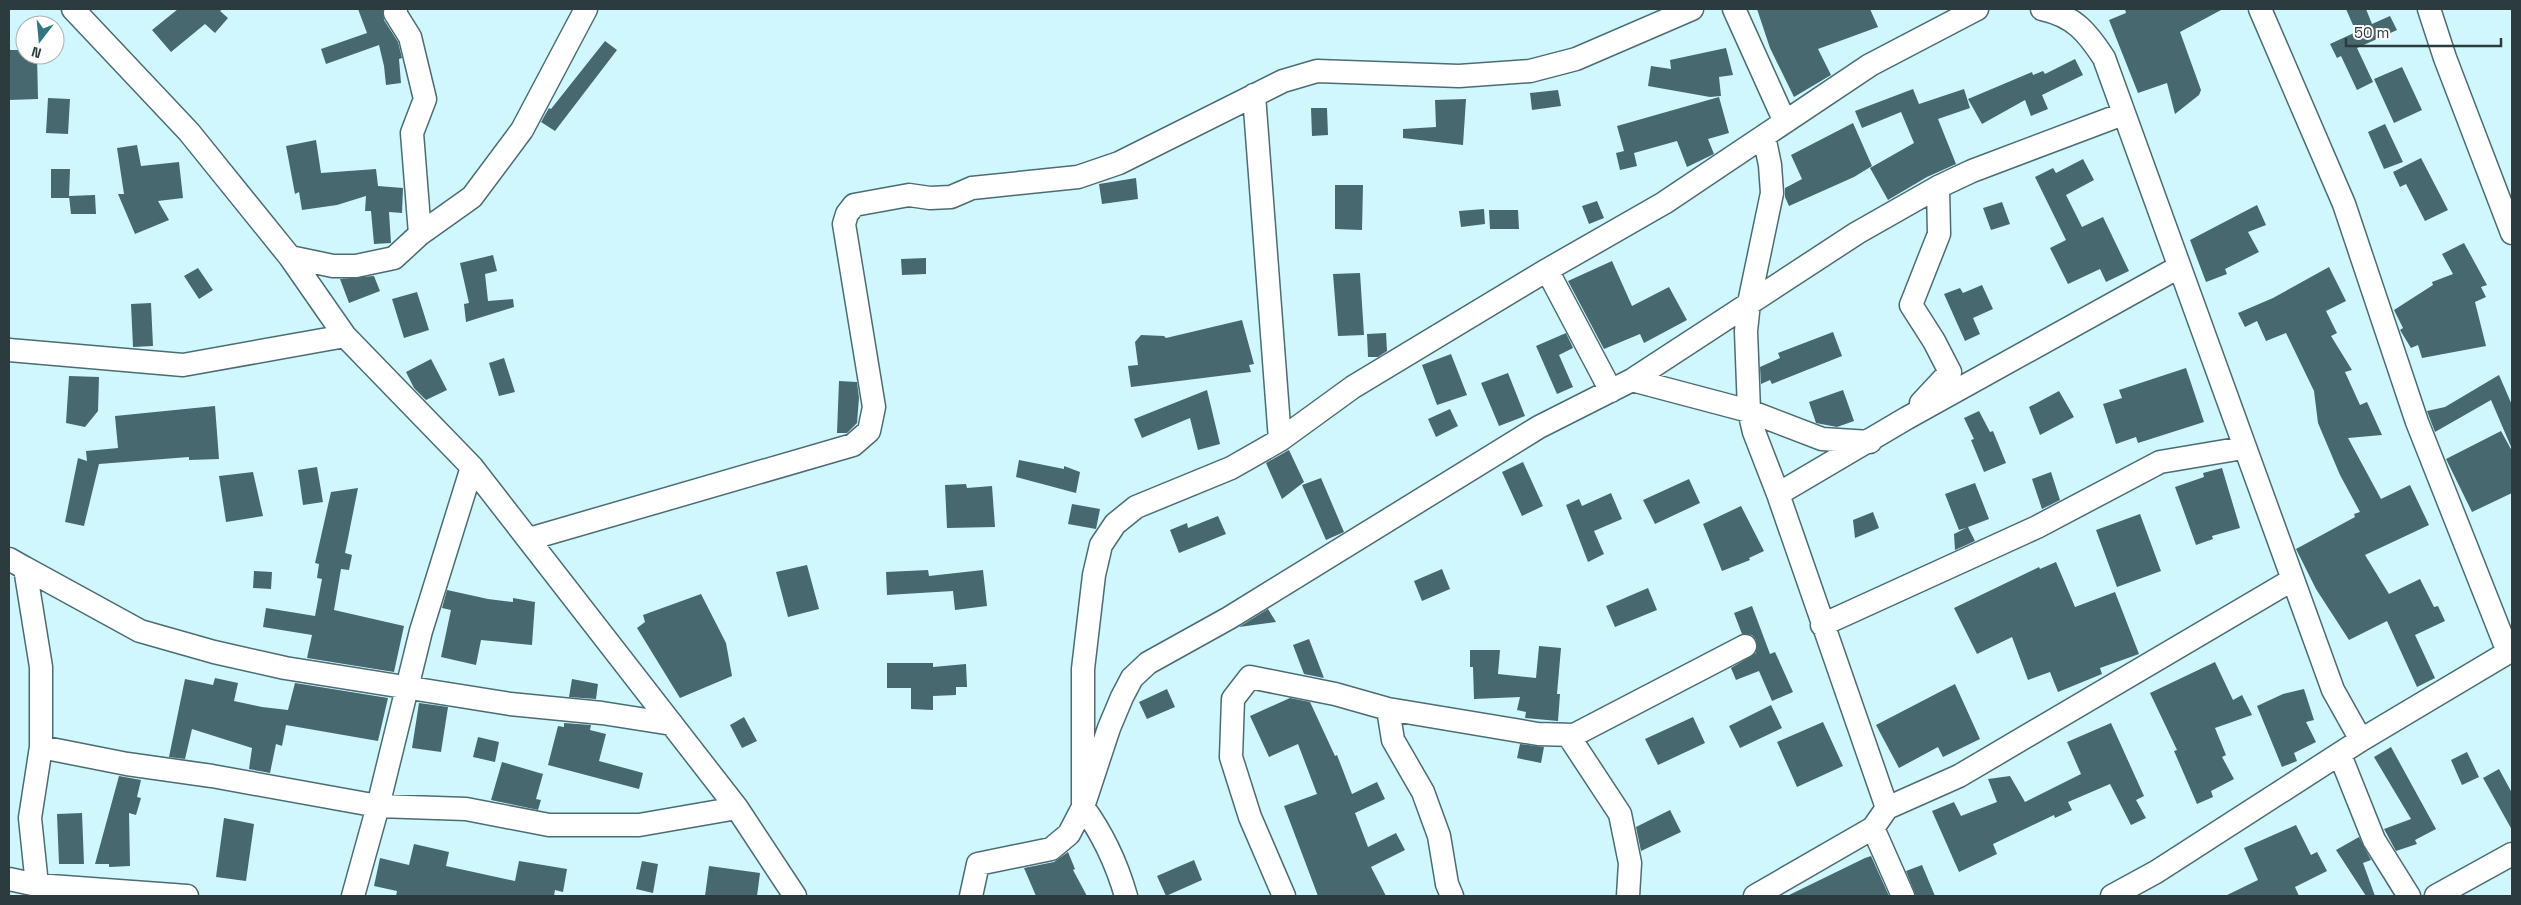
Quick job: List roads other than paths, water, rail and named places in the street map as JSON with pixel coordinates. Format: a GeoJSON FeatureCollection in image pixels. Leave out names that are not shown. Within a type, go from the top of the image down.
{"type":"FeatureCollection","features":[{"type":"Feature","properties":{"kind":"street"},"geometry":{"type":"LineString","coordinates":[[73,9],[189,132],[290,257],[345,336],[472,467],[736,808],[795,896]]}},
{"type":"Feature","properties":{"kind":"street"},"geometry":{"type":"LineString","coordinates":[[396,9],[395,13],[410,37],[424,98],[412,133],[420,234]]}},
{"type":"Feature","properties":{"kind":"street"},"geometry":{"type":"LineString","coordinates":[[290,257],[333,266],[356,266],[394,258],[420,234],[472,197],[522,130],[586,9]]}},
{"type":"Feature","properties":{"kind":"street"},"geometry":{"type":"LineString","coordinates":[[529,539],[854,445],[869,431],[874,407],[844,224],[847,214],[854,205],[909,195],[930,198],[951,197],[972,188],[1078,177],[1118,163],[1283,81],[1317,71],[1459,76],[1530,71],[1576,59],[1692,9]]}},
{"type":"Feature","properties":{"kind":"street"},"geometry":{"type":"LineString","coordinates":[[1734,9],[1785,122]]}},
{"type":"Feature","properties":{"kind":"street"},"geometry":{"type":"LineString","coordinates":[[1126,896],[1118,870],[1093,820],[1083,807],[1083,669],[1094,575],[1100,545],[1115,524],[1136,507],[1231,468],[1280,440],[1353,387],[1547,270],[1664,203],[1870,65],[1977,9]]}},
{"type":"Feature","properties":{"kind":"street"},"geometry":{"type":"LineString","coordinates":[[2042,9],[2060,13],[2087,33],[2104,58],[2243,448],[2333,690],[2361,740]]}},
{"type":"Feature","properties":{"kind":"street"},"geometry":{"type":"LineString","coordinates":[[2112,896],[2156,872],[2361,740],[2510,651],[2418,422],[2344,204],[2260,9]]}},
{"type":"Feature","properties":{"kind":"street"},"geometry":{"type":"LineString","coordinates":[[2429,9],[2445,58],[2512,233]]}},
{"type":"Feature","properties":{"kind":"street"},"geometry":{"type":"LineString","coordinates":[[1254,95],[1280,440]]}},
{"type":"Feature","properties":{"kind":"street"},"geometry":{"type":"LineString","coordinates":[[971,896],[978,864],[1051,848],[1069,834],[1083,807],[1122,697],[1132,678],[1148,663],[1229,618],[1539,427],[1632,380],[1857,233],[1938,187],[1972,171],[2123,114]]}},
{"type":"Feature","properties":{"kind":"street"},"geometry":{"type":"LineString","coordinates":[[1764,136],[1770,165],[1772,193],[1749,303],[1746,331],[1749,411],[1754,432],[1778,494],[1887,808]]}},
{"type":"Feature","properties":{"kind":"street"},"geometry":{"type":"LineString","coordinates":[[1940,214],[1972,171]]}},
{"type":"Feature","properties":{"kind":"street"},"geometry":{"type":"LineString","coordinates":[[1907,418],[1950,372],[1934,340],[1911,305],[1939,234],[1938,187]]}},
{"type":"Feature","properties":{"kind":"street"},"geometry":{"type":"LineString","coordinates":[[1778,494],[1870,442],[1907,418],[2178,268]]}},
{"type":"Feature","properties":{"kind":"street"},"geometry":{"type":"LineString","coordinates":[[1547,270],[1611,391]]}},
{"type":"Feature","properties":{"kind":"street"},"geometry":{"type":"LineString","coordinates":[[9,350],[183,366],[345,336]]}},
{"type":"Feature","properties":{"kind":"street"},"geometry":{"type":"LineString","coordinates":[[1632,380],[1749,411],[1822,439],[1870,442]]}},
{"type":"Feature","properties":{"kind":"street"},"geometry":{"type":"LineString","coordinates":[[1822,625],[2037,527],[2160,462],[2243,448]]}},
{"type":"Feature","properties":{"kind":"street"},"geometry":{"type":"LineString","coordinates":[[353,896],[378,806],[421,631],[472,467]]}},
{"type":"Feature","properties":{"kind":"street"},"geometry":{"type":"LineString","coordinates":[[17,564],[140,631],[214,652],[284,668],[407,686],[510,704],[602,713],[672,724]]}},
{"type":"Feature","properties":{"kind":"street"},"geometry":{"type":"LineString","coordinates":[[17,564],[41,667],[40,747],[30,818],[37,885]]}},
{"type":"Feature","properties":{"kind":"street"},"geometry":{"type":"LineString","coordinates":[[1755,896],[1873,828],[1887,808],[1959,776],[2292,580]]}},
{"type":"Feature","properties":{"kind":"street"},"geometry":{"type":"LineString","coordinates":[[1284,896],[1250,818],[1231,757],[1233,700],[1250,677],[1335,694],[1388,709],[1538,734],[1574,735],[1746,646]]}},
{"type":"Feature","properties":{"kind":"street"},"geometry":{"type":"LineString","coordinates":[[1388,709],[1393,740],[1423,792],[1439,836],[1447,884],[1452,896]]}},
{"type":"Feature","properties":{"kind":"street"},"geometry":{"type":"LineString","coordinates":[[1568,735],[1620,814],[1630,863],[1628,896]]}},
{"type":"Feature","properties":{"kind":"street"},"geometry":{"type":"LineString","coordinates":[[40,747],[127,764],[212,776],[378,806],[466,809],[549,825],[638,826],[736,808]]}},
{"type":"Feature","properties":{"kind":"street"},"geometry":{"type":"LineString","coordinates":[[2340,755],[2374,840],[2409,896]]}},
{"type":"Feature","properties":{"kind":"street"},"geometry":{"type":"LineString","coordinates":[[1873,828],[1903,896]]}},
{"type":"Feature","properties":{"kind":"street"},"geometry":{"type":"LineString","coordinates":[[2436,896],[2512,854]]}},
{"type":"Feature","properties":{"kind":"street"},"geometry":{"type":"LineString","coordinates":[[9,879],[37,885],[187,896]]}}]}
